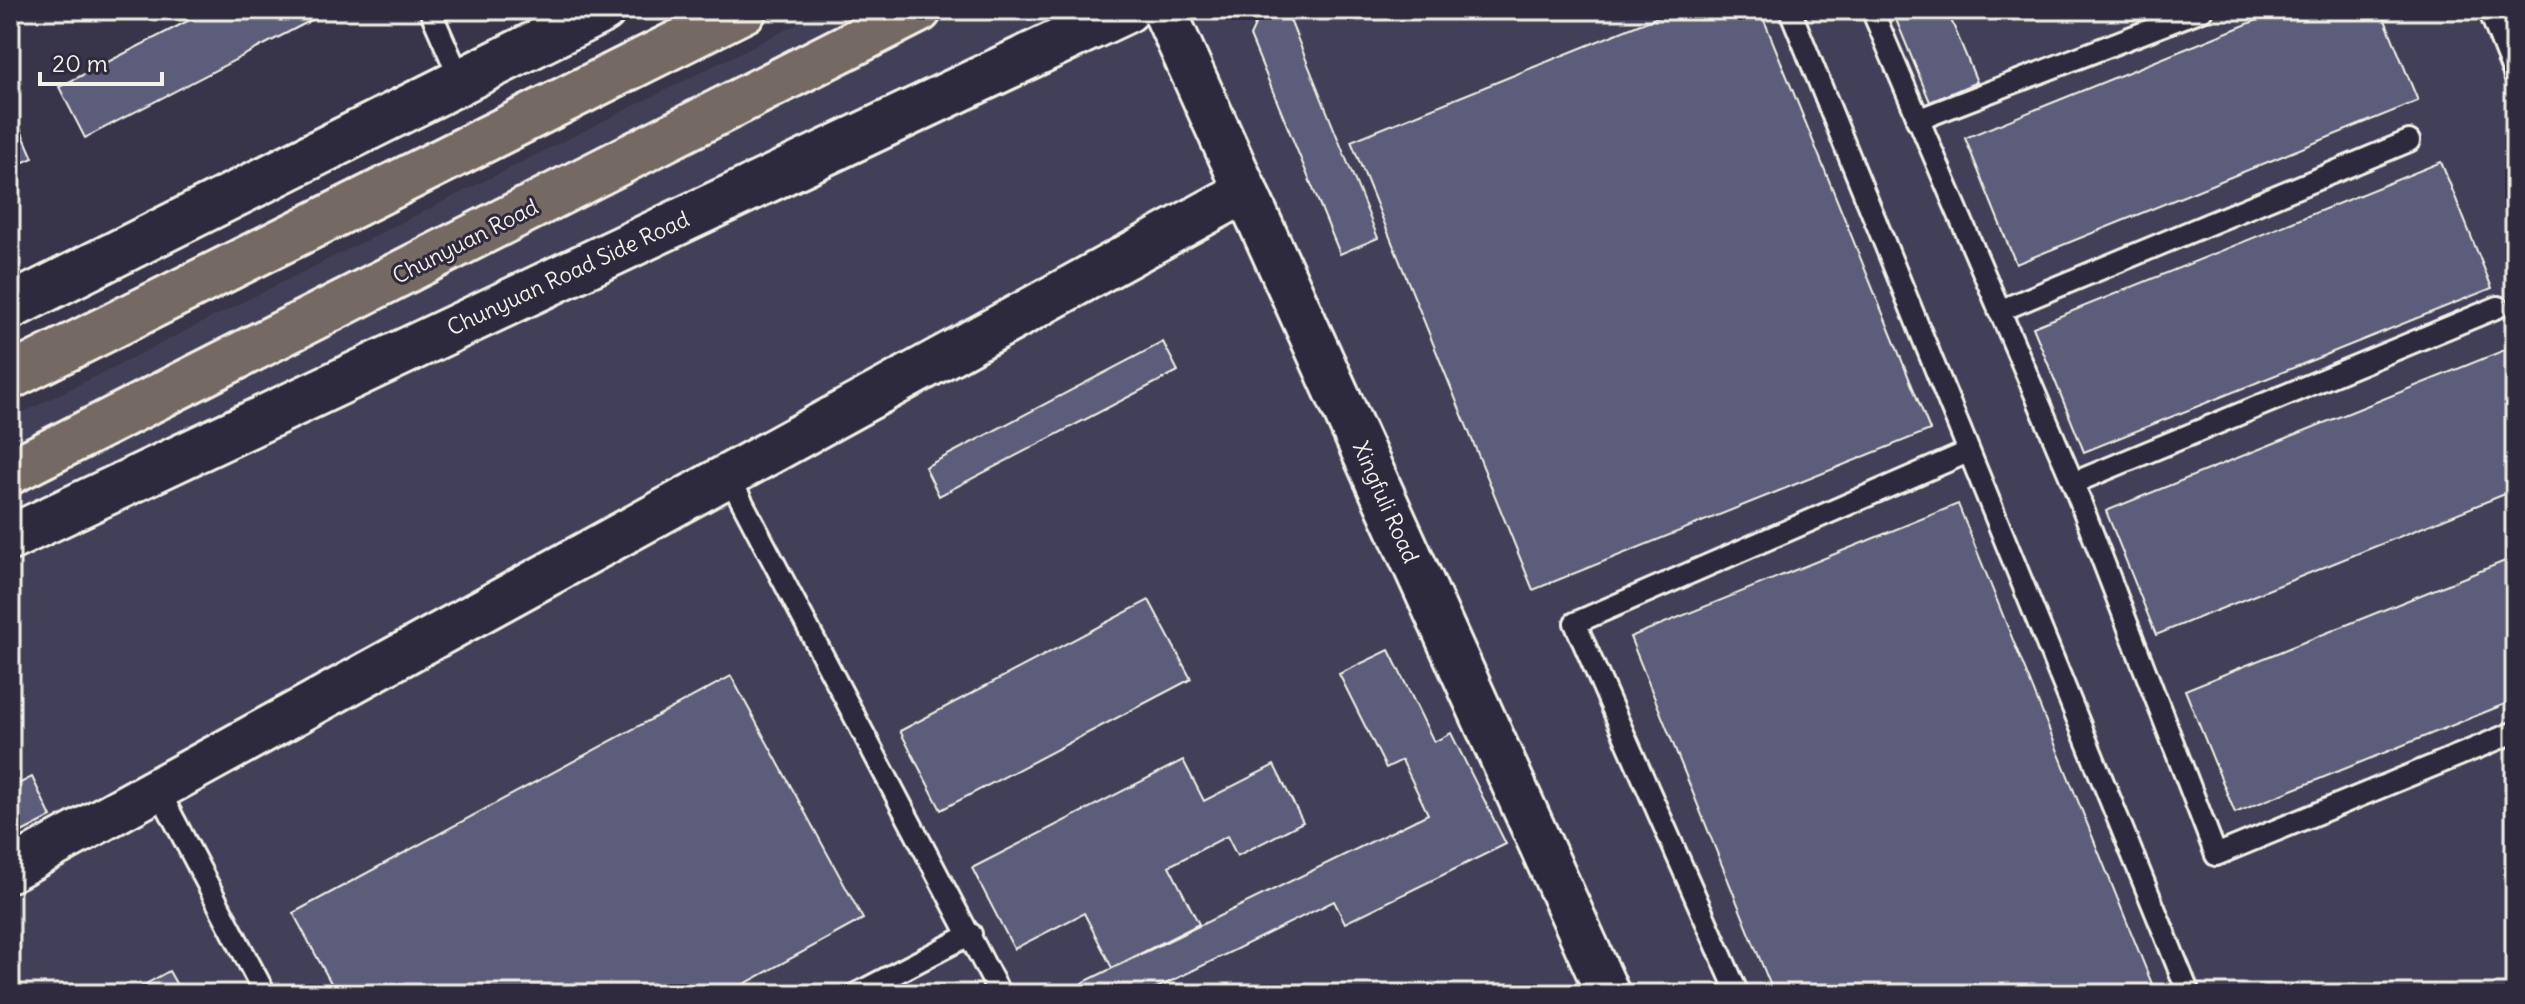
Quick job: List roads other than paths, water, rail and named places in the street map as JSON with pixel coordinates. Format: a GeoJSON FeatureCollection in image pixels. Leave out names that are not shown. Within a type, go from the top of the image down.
{"type":"FeatureCollection","features":[{"type":"Feature","properties":{"kind":"main road"},"geometry":{"type":"LineString","coordinates":[[10,377],[744,10]]}},
{"type":"Feature","properties":{"kind":"main road","name":"Chunyuan Road"},"geometry":{"type":"LineString","coordinates":[[10,472],[919,10]]}},
{"type":"Feature","properties":{"kind":"street"},"geometry":{"type":"LineString","coordinates":[[10,307],[603,10]]}},
{"type":"Feature","properties":{"kind":"street","name":"Chunyuan Road Side Road"},"geometry":{"type":"LineString","coordinates":[[10,538],[1127,10]]}},
{"type":"Feature","properties":{"kind":"street","name":"Xingfuli Road"},"geometry":{"type":"LineString","coordinates":[[1164,10],[1608,994]]}},
{"type":"Feature","properties":{"kind":"street"},"geometry":{"type":"LineString","coordinates":[[10,870],[1246,191]]}},
{"type":"Feature","properties":{"kind":"lane"},"geometry":{"type":"LineString","coordinates":[[430,10],[461,81]]}},
{"type":"Feature","properties":{"kind":"lane"},"geometry":{"type":"LineString","coordinates":[[1790,10],[2189,994]]}},
{"type":"Feature","properties":{"kind":"lane"},"geometry":{"type":"LineString","coordinates":[[1872,10],[2073,483],[2216,855],[2515,732]]}},
{"type":"Feature","properties":{"kind":"lane"},"geometry":{"type":"LineString","coordinates":[[1917,120],[2202,10]]}},
{"type":"Feature","properties":{"kind":"lane"},"geometry":{"type":"LineString","coordinates":[[2489,10],[2515,76]]}},
{"type":"Feature","properties":{"kind":"lane"},"geometry":{"type":"LineString","coordinates":[[1999,311],[2409,141]]}},
{"type":"Feature","properties":{"kind":"lane"},"geometry":{"type":"LineString","coordinates":[[2073,483],[2498,307]]}},
{"type":"Feature","properties":{"kind":"lane"},"geometry":{"type":"LineString","coordinates":[[1738,994],[1575,623],[1968,452]]}},
{"type":"Feature","properties":{"kind":"lane"},"geometry":{"type":"LineString","coordinates":[[728,475],[1000,994]]}},
{"type":"Feature","properties":{"kind":"lane"},"geometry":{"type":"LineString","coordinates":[[158,789],[265,994]]}},
{"type":"Feature","properties":{"kind":"lane"},"geometry":{"type":"LineString","coordinates":[[856,994],[971,934]]}}]}
